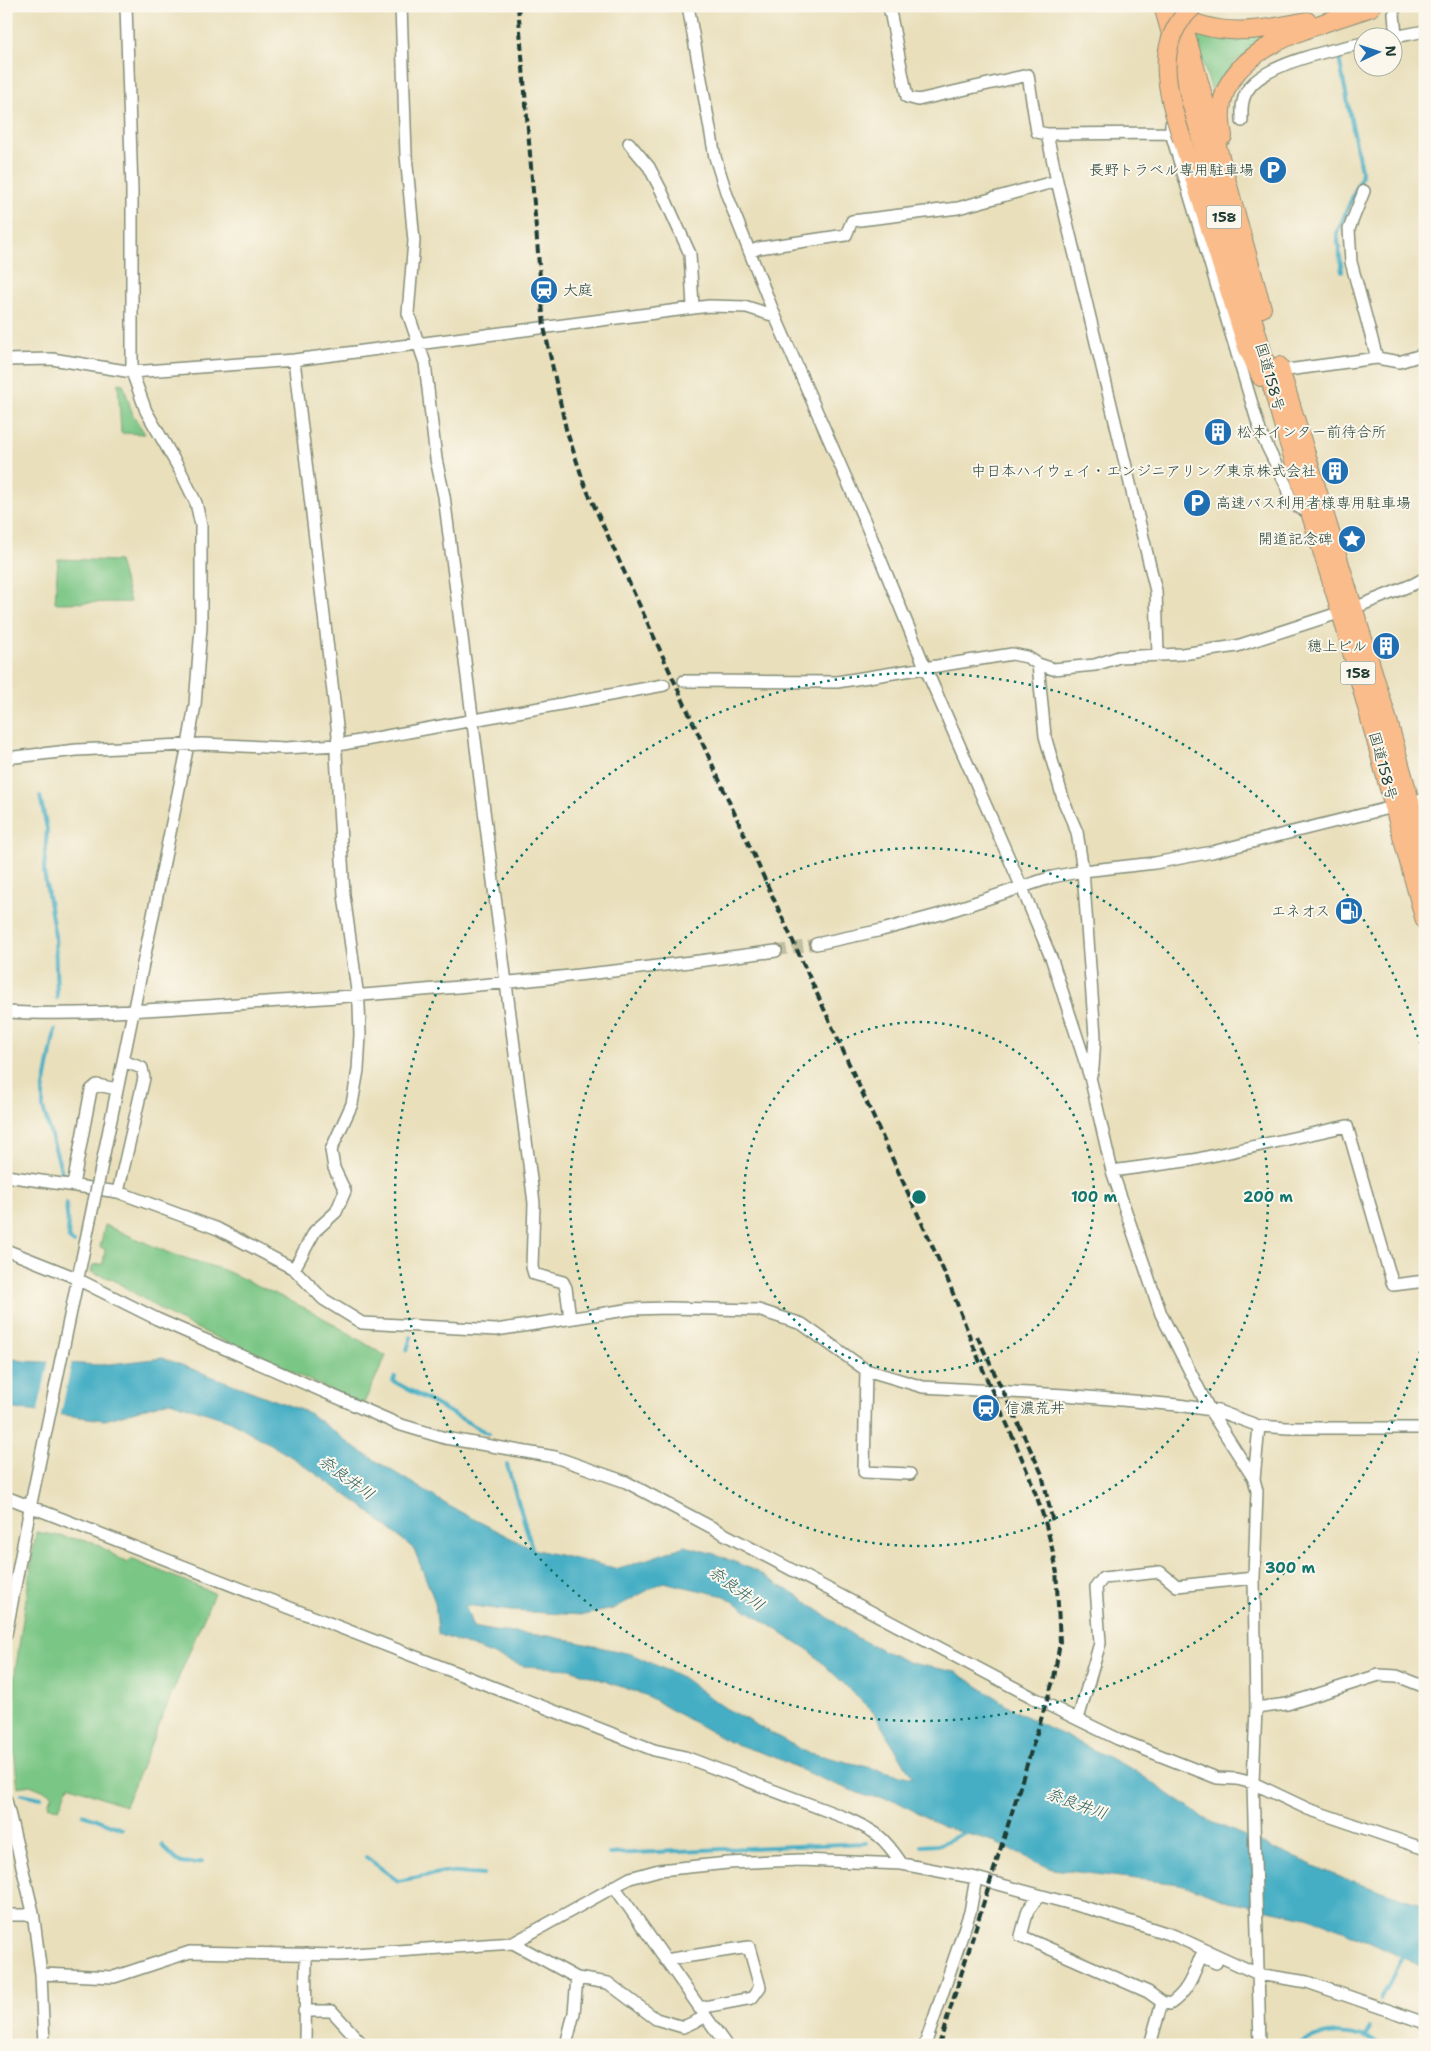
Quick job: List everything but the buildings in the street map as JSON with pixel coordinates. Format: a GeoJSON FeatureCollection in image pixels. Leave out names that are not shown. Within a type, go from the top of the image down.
{"type":"FeatureCollection","features":[{"type":"Feature","properties":{"kind":"highway","name":"国道158号"},"geometry":{"type":"LineString","coordinates":[[1163,6],[1284,428],[1311,514],[1418,801],[1425,854]]}},
{"type":"Feature","properties":{"kind":"highway"},"geometry":{"type":"LineString","coordinates":[[1284,428],[1247,347],[1176,136],[1169,98],[1166,61],[1169,43],[1177,25],[1180,9],[1204,26],[1233,30],[1279,27],[1374,7]]}},
{"type":"Feature","properties":{"kind":"highway"},"geometry":{"type":"LineString","coordinates":[[1236,212],[1221,115],[1225,89],[1231,78],[1260,51],[1288,38],[1374,7]]}},
{"type":"Feature","properties":{"kind":"highway","name":"国道158号"},"geometry":{"type":"LineString","coordinates":[[1180,9],[1348,610],[1394,807],[1425,921]]}},
{"type":"Feature","properties":{"kind":"street"},"geometry":{"type":"LineString","coordinates":[[6,1634],[31,1504],[188,746],[195,705],[201,627],[201,525],[196,503],[181,472],[146,411],[132,372],[132,190],[126,6]]}},
{"type":"Feature","properties":{"kind":"street"},"geometry":{"type":"LineString","coordinates":[[400,6],[406,155],[414,241],[408,313],[425,363],[534,1203],[532,1266],[534,1274],[563,1282],[566,1288],[570,1318]]}},
{"type":"Feature","properties":{"kind":"street"},"geometry":{"type":"LineString","coordinates":[[688,6],[715,158],[727,195],[775,316],[864,517],[925,668],[1052,960],[1090,1077],[1112,1171],[1161,1314],[1209,1409],[1254,1479],[1257,1491],[1254,1578],[1256,1703],[1253,1783],[1260,2045]]}},
{"type":"Feature","properties":{"kind":"street"},"geometry":{"type":"LineString","coordinates":[[889,6],[907,97],[918,100],[1028,75],[1037,132],[1047,134],[1176,136]]}},
{"type":"Feature","properties":{"kind":"street"},"geometry":{"type":"LineString","coordinates":[[1393,28],[1394,14]]}},
{"type":"Feature","properties":{"kind":"street"},"geometry":{"type":"LineString","coordinates":[[1404,35],[1425,31]]}},
{"type":"Feature","properties":{"kind":"street"},"geometry":{"type":"LineString","coordinates":[[1242,121],[1242,105],[1247,89],[1269,72],[1292,61],[1354,46]]}},
{"type":"Feature","properties":{"kind":"street"},"geometry":{"type":"LineString","coordinates":[[1195,118],[1171,124],[1261,434],[1286,485],[1291,503],[1311,514]]}},
{"type":"Feature","properties":{"kind":"street"},"geometry":{"type":"LineString","coordinates":[[1047,134],[1156,590],[1158,654]]}},
{"type":"Feature","properties":{"kind":"street"},"geometry":{"type":"LineString","coordinates":[[629,143],[648,167],[661,190],[690,254],[693,307]]}},
{"type":"Feature","properties":{"kind":"street"},"geometry":{"type":"LineString","coordinates":[[750,252],[759,248],[846,235],[852,221],[958,208],[1057,181]]}},
{"type":"Feature","properties":{"kind":"street"},"geometry":{"type":"LineString","coordinates":[[1364,191],[1349,229],[1351,262],[1377,358]]}},
{"type":"Feature","properties":{"kind":"street"},"geometry":{"type":"LineString","coordinates":[[6,360],[52,359],[132,372],[294,360],[417,343],[502,334],[693,307],[746,307],[775,316]]}},
{"type":"Feature","properties":{"kind":"street"},"geometry":{"type":"LineString","coordinates":[[1280,371],[1377,358],[1399,362],[1425,354]]}},
{"type":"Feature","properties":{"kind":"street"},"geometry":{"type":"LineString","coordinates":[[294,360],[338,744],[336,754],[344,895],[360,1035],[356,1088],[348,1117],[331,1150],[334,1168],[345,1191],[336,1212],[315,1231],[294,1269]]}},
{"type":"Feature","properties":{"kind":"street"},"geometry":{"type":"LineString","coordinates":[[684,681],[837,682],[1012,654],[1027,657],[1038,664],[1053,669],[1095,665],[1119,657],[1182,654],[1237,646],[1348,610],[1425,578]]}},
{"type":"Feature","properties":{"kind":"street"},"geometry":{"type":"LineString","coordinates":[[1038,664],[1045,736],[1064,802],[1077,832],[1083,870],[1087,953],[1095,1036],[1094,1068],[1090,1077]]}},
{"type":"Feature","properties":{"kind":"street"},"geometry":{"type":"LineString","coordinates":[[6,758],[78,750],[203,744],[285,748],[338,744],[664,685]]}},
{"type":"Feature","properties":{"kind":"street"},"geometry":{"type":"LineString","coordinates":[[816,944],[882,930],[941,914],[1083,870],[1155,862],[1212,852],[1418,801]]}},
{"type":"Feature","properties":{"kind":"street"},"geometry":{"type":"LineString","coordinates":[[6,1012],[68,1014],[357,996],[655,968],[776,951]]}},
{"type":"Feature","properties":{"kind":"street"},"geometry":{"type":"LineString","coordinates":[[118,1192],[144,1078],[142,1068],[123,1061]]}},
{"type":"Feature","properties":{"kind":"street"},"geometry":{"type":"LineString","coordinates":[[73,1185],[91,1090],[97,1085],[117,1089]]}},
{"type":"Feature","properties":{"kind":"street"},"geometry":{"type":"LineString","coordinates":[[1112,1171],[1193,1160],[1347,1126],[1393,1285],[1425,1281]]}},
{"type":"Feature","properties":{"kind":"street"},"geometry":{"type":"LineString","coordinates":[[6,1176],[118,1192],[218,1229],[294,1269],[323,1299],[362,1323],[496,1330],[632,1309],[758,1310],[802,1324],[866,1370],[923,1387],[1065,1395],[1209,1409],[1259,1426],[1318,1430],[1425,1428]]}},
{"type":"Feature","properties":{"kind":"street"},"geometry":{"type":"LineString","coordinates":[[6,1250],[157,1319],[398,1424],[445,1438],[555,1458],[626,1482],[1034,1698],[1159,1757],[1217,1778],[1237,1779],[1253,1783],[1308,1809],[1425,1850]]}},
{"type":"Feature","properties":{"kind":"street"},"geometry":{"type":"LineString","coordinates":[[866,1370],[864,1472],[910,1474]]}},
{"type":"Feature","properties":{"kind":"street"},"geometry":{"type":"LineString","coordinates":[[1254,1479],[1259,1426]]}},
{"type":"Feature","properties":{"kind":"street"},"geometry":{"type":"LineString","coordinates":[[6,1497],[31,1504],[654,1750],[685,1757],[846,1818],[869,1829],[885,1840],[902,1864]]}},
{"type":"Feature","properties":{"kind":"street"},"geometry":{"type":"LineString","coordinates":[[1078,1719],[1100,1643],[1096,1587],[1102,1578],[1160,1572],[1178,1586],[1254,1578]]}},
{"type":"Feature","properties":{"kind":"street"},"geometry":{"type":"LineString","coordinates":[[1256,1703],[1287,1704],[1379,1676],[1397,1676],[1425,1688]]}},
{"type":"Feature","properties":{"kind":"street"},"geometry":{"type":"LineString","coordinates":[[6,1800],[33,1912],[41,1974],[44,2045]]}},
{"type":"Feature","properties":{"kind":"street"},"geometry":{"type":"LineString","coordinates":[[41,1974],[114,1977],[190,1952],[339,1955],[513,1943],[630,1878],[659,1870],[728,1863],[801,1860],[902,1864],[976,1878],[1094,1910],[1175,1936],[1257,1968],[1307,1982],[1425,2023]]}},
{"type":"Feature","properties":{"kind":"street"},"geometry":{"type":"LineString","coordinates":[[925,2045],[970,1912],[976,1878]]}},
{"type":"Feature","properties":{"kind":"street"},"geometry":{"type":"LineString","coordinates":[[614,1886],[726,2045]]}},
{"type":"Feature","properties":{"kind":"street"},"geometry":{"type":"LineString","coordinates":[[1039,1896],[1028,1910],[1021,1936],[1148,1992],[1162,2002],[1170,2004],[1180,1997],[1191,1982],[1201,1956],[1222,1966]]}},
{"type":"Feature","properties":{"kind":"street"},"geometry":{"type":"LineString","coordinates":[[6,1915],[26,1915],[33,1912]]}},
{"type":"Feature","properties":{"kind":"street"},"geometry":{"type":"LineString","coordinates":[[513,1943],[577,1978],[608,1983],[656,2019],[683,2027],[702,2013],[752,1998],[760,1986],[749,1948],[665,1960]]}},
{"type":"Feature","properties":{"kind":"street"},"geometry":{"type":"LineString","coordinates":[[305,2045],[306,1954]]}},
{"type":"Feature","properties":{"kind":"street"},"geometry":{"type":"LineString","coordinates":[[566,2045],[574,2013],[577,1978]]}},
{"type":"Feature","properties":{"kind":"street"},"geometry":{"type":"LineString","coordinates":[[1150,2045],[1162,2002]]}},
{"type":"Feature","properties":{"kind":"street"},"geometry":{"type":"LineString","coordinates":[[304,2011],[332,2011],[363,2045]]}},
{"type":"Feature","properties":{"kind":"green space"},"geometry":{"type":"Polygon","coordinates":[[[1191,28],[1263,34],[1266,43],[1235,61],[1216,93],[1213,94],[1191,28]]]}},
{"type":"Feature","properties":{"kind":"green space"},"geometry":{"type":"Polygon","coordinates":[[[118,383],[123,384],[133,415],[145,434],[121,433],[118,383]]]}},
{"type":"Feature","properties":{"kind":"green space"},"geometry":{"type":"Polygon","coordinates":[[[58,559],[119,561],[130,602],[55,603],[58,559]]]}},
{"type":"Feature","properties":{"kind":"green space"},"geometry":{"type":"Polygon","coordinates":[[[105,1225],[169,1253],[224,1270],[280,1296],[315,1313],[386,1356],[363,1405],[172,1317],[112,1279],[91,1272],[93,1265],[103,1264],[105,1249],[100,1247],[105,1225]]]}},
{"type":"Feature","properties":{"kind":"green space"},"geometry":{"type":"Polygon","coordinates":[[[36,1532],[93,1542],[127,1563],[131,1559],[214,1593],[125,1806],[69,1785],[59,1809],[48,1805],[52,1794],[30,1785],[18,1787],[13,1743],[14,1679],[36,1532]]]}},
{"type":"Feature","properties":{"kind":"water","name":"奈良井川"},"geometry":{"type":"Polygon","coordinates":[[[6,1357],[23,1361],[101,1365],[163,1358],[309,1413],[357,1449],[449,1506],[532,1549],[619,1569],[685,1546],[715,1554],[754,1570],[801,1598],[857,1638],[910,1663],[956,1672],[1021,1714],[1134,1770],[1205,1819],[1347,1880],[1425,1905],[1425,1968],[1343,1930],[1307,1917],[1229,1901],[1180,1884],[1052,1869],[989,1840],[943,1827],[894,1800],[866,1796],[817,1777],[774,1757],[727,1741],[645,1695],[570,1669],[523,1666],[438,1634],[435,1602],[414,1549],[359,1504],[295,1459],[231,1421],[170,1401],[105,1420],[6,1408],[6,1357]],[[663,1582],[613,1609],[584,1615],[511,1611],[465,1605],[473,1627],[494,1631],[549,1636],[631,1654],[682,1677],[725,1708],[806,1752],[913,1778],[873,1712],[810,1651],[725,1596],[663,1582]]]}},
{"type":"Feature","properties":{"kind":"pier"},"geometry":{"type":"Polygon","coordinates":[[[49,1360],[72,1361],[60,1418],[37,1415],[49,1360]]]}},
{"type":"Feature","properties":{"kind":"waterway"},"geometry":{"type":"LineString","coordinates":[[1338,53],[1362,175],[1337,233],[1342,272]]}},
{"type":"Feature","properties":{"kind":"waterway"},"geometry":{"type":"LineString","coordinates":[[40,796],[47,829],[44,872],[55,936],[57,998]]}},
{"type":"Feature","properties":{"kind":"waterway"},"geometry":{"type":"LineString","coordinates":[[55,1030],[43,1093],[43,1108],[63,1176]]}},
{"type":"Feature","properties":{"kind":"waterway"},"geometry":{"type":"LineString","coordinates":[[66,1203],[69,1239],[74,1243]]}},
{"type":"Feature","properties":{"kind":"waterway"},"geometry":{"type":"LineString","coordinates":[[407,1350],[411,1337]]}},
{"type":"Feature","properties":{"kind":"waterway"},"geometry":{"type":"LineString","coordinates":[[395,1377],[393,1381],[489,1434]]}},
{"type":"Feature","properties":{"kind":"waterway"},"geometry":{"type":"LineString","coordinates":[[507,1465],[534,1554]]}},
{"type":"Feature","properties":{"kind":"waterway"},"geometry":{"type":"LineString","coordinates":[[22,1794],[41,1798]]}},
{"type":"Feature","properties":{"kind":"waterway"},"geometry":{"type":"LineString","coordinates":[[83,1814],[122,1829]]}},
{"type":"Feature","properties":{"kind":"waterway"},"geometry":{"type":"LineString","coordinates":[[921,1846],[938,1845],[966,1832]]}},
{"type":"Feature","properties":{"kind":"waterway"},"geometry":{"type":"LineString","coordinates":[[609,1854],[866,1843]]}},
{"type":"Feature","properties":{"kind":"waterway"},"geometry":{"type":"LineString","coordinates":[[162,1845],[179,1862],[188,1864],[202,1862]]}},
{"type":"Feature","properties":{"kind":"waterway"},"geometry":{"type":"LineString","coordinates":[[366,1857],[398,1881],[445,1872],[483,1875]]}},
{"type":"Feature","properties":{"kind":"waterway"},"geometry":{"type":"LineString","coordinates":[[1381,2000],[1403,1955]]}},
{"type":"Feature","properties":{"kind":"waterway"},"geometry":{"type":"LineString","coordinates":[[1366,2037],[1371,2029]]}},
{"type":"Feature","properties":{"kind":"waterway"},"geometry":{"type":"LineString","coordinates":[[1297,2045],[1309,2039],[1341,2033],[1363,2037],[1386,2045]]}},
{"type":"Feature","properties":{"kind":"tunnel"},"geometry":{"type":"LineString","coordinates":[[776,951],[816,944]]}},
{"type":"Feature","properties":{"kind":"railway"},"geometry":{"type":"LineString","coordinates":[[518,6],[544,327],[566,429],[585,486],[946,1276],[1031,1481],[1046,1526],[1057,1573]]}},
{"type":"Feature","properties":{"kind":"railway"},"geometry":{"type":"LineString","coordinates":[[977,1336],[1042,1474],[1053,1523]]}},
{"type":"Feature","properties":{"kind":"railway"},"geometry":{"type":"LineString","coordinates":[[939,2045],[1054,1678],[1060,1642],[1056,1568]]}},
{"type":"Feature","properties":{"kind":"place","name":"長野トラベル専用駐車場"},"geometry":{"type":"Point","coordinates":[1273,170]}},
{"type":"Feature","properties":{"kind":"place","name":"大庭"},"geometry":{"type":"Point","coordinates":[544,290]}},
{"type":"Feature","properties":{"kind":"place","name":"松本インター前待合所"},"geometry":{"type":"Point","coordinates":[1218,432]}},
{"type":"Feature","properties":{"kind":"place","name":"中日本ハイウェイ・エンジニアリング東京株式会社"},"geometry":{"type":"Point","coordinates":[1335,471]}},
{"type":"Feature","properties":{"kind":"place","name":"高速バス利用者様専用駐車場"},"geometry":{"type":"Point","coordinates":[1197,503]}},
{"type":"Feature","properties":{"kind":"place","name":"開道記念碑"},"geometry":{"type":"Point","coordinates":[1352,539]}},
{"type":"Feature","properties":{"kind":"place","name":"穂上ビル"},"geometry":{"type":"Point","coordinates":[1386,646]}},
{"type":"Feature","properties":{"kind":"place","name":"エネオス"},"geometry":{"type":"Point","coordinates":[1349,911]}},
{"type":"Feature","properties":{"kind":"place","name":"信濃荒井"},"geometry":{"type":"Point","coordinates":[986,1408]}}]}
